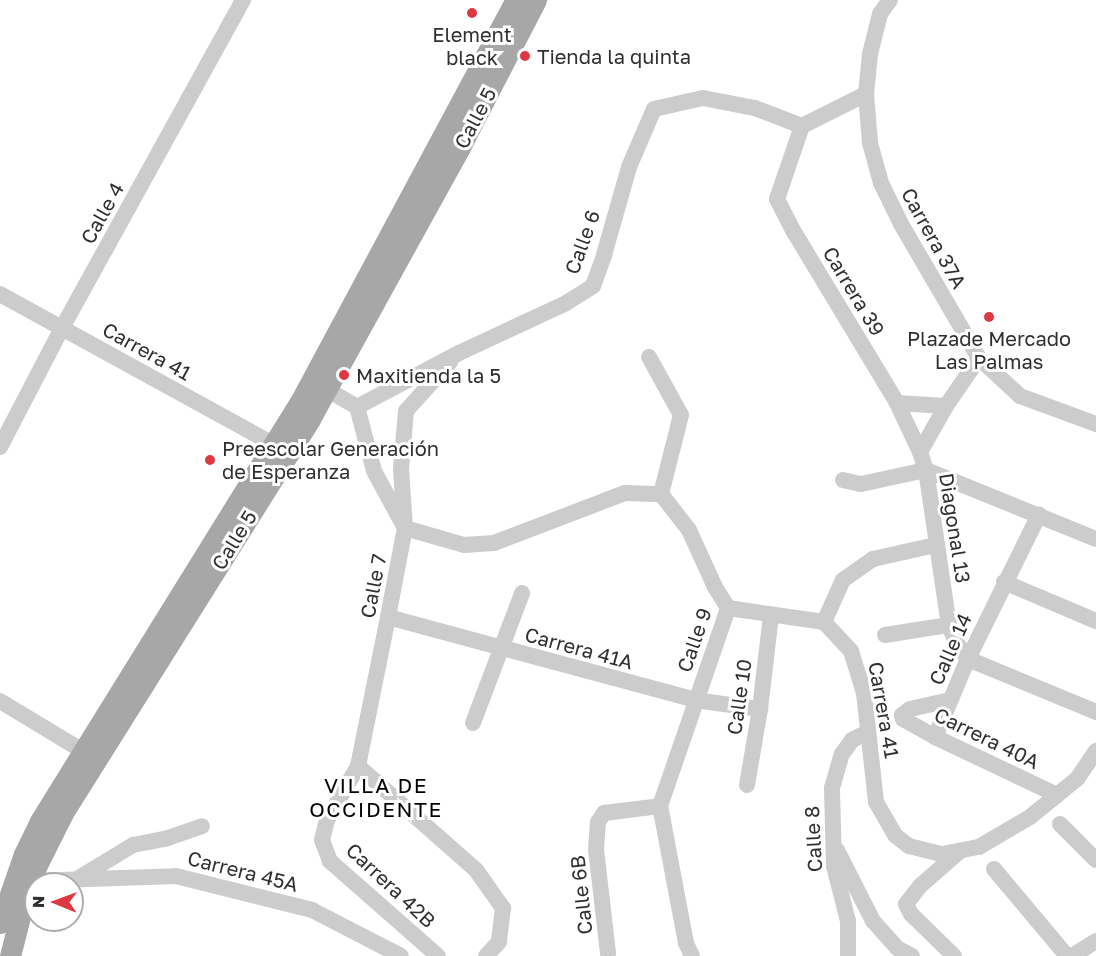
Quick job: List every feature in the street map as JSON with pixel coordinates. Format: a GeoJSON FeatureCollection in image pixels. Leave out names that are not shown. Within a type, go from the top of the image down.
{"type":"FeatureCollection","features":[{"type":"Feature","properties":{"kind":"main road","name":"Calle 5"},"geometry":{"type":"LineString","coordinates":[[0,923],[24,854],[83,751],[300,402],[516,0]]}},
{"type":"Feature","properties":{"kind":"main road","name":"Calle 5"},"geometry":{"type":"LineString","coordinates":[[33,872],[72,797],[290,452],[458,151],[536,0]]}},
{"type":"Feature","properties":{"kind":"main road","name":"Calle 5"},"geometry":{"type":"LineString","coordinates":[[10,956],[24,898]]}},
{"type":"Feature","properties":{"kind":"street","name":"Calle 4"},"geometry":{"type":"LineString","coordinates":[[0,447],[62,328],[243,0]]}},
{"type":"Feature","properties":{"kind":"street","name":"Carrera 37A"},"geometry":{"type":"LineString","coordinates":[[890,0],[880,14],[870,54],[866,94],[870,142],[881,183],[901,224],[979,358],[1020,396],[1096,424]]}},
{"type":"Feature","properties":{"kind":"street"},"geometry":{"type":"LineString","coordinates":[[802,126],[866,94]]}},
{"type":"Feature","properties":{"kind":"street","name":"Calle 6"},"geometry":{"type":"LineString","coordinates":[[357,407],[459,353],[567,303],[593,286],[629,167],[654,109],[703,98],[755,108],[802,126]]}},
{"type":"Feature","properties":{"kind":"street","name":"Carrera 39"},"geometry":{"type":"LineString","coordinates":[[802,126],[777,199],[794,232],[897,403]]}},
{"type":"Feature","properties":{"kind":"street","name":"Carrera 41"},"geometry":{"type":"LineString","coordinates":[[0,294],[273,444]]}},
{"type":"Feature","properties":{"kind":"street","name":"Calle 6"},"geometry":{"type":"LineString","coordinates":[[406,411],[459,353]]}},
{"type":"Feature","properties":{"kind":"street"},"geometry":{"type":"LineString","coordinates":[[326,388],[357,407],[374,471],[405,528],[464,545],[494,543],[625,493],[661,494],[681,415],[649,357]]}},
{"type":"Feature","properties":{"kind":"street"},"geometry":{"type":"LineString","coordinates":[[920,452],[945,406],[979,358]]}},
{"type":"Feature","properties":{"kind":"street"},"geometry":{"type":"LineString","coordinates":[[897,403],[945,406]]}},
{"type":"Feature","properties":{"kind":"street","name":"Diagonal 13"},"geometry":{"type":"LineString","coordinates":[[897,403],[926,470],[935,545],[949,625],[968,659]]}},
{"type":"Feature","properties":{"kind":"street","name":"Calle 7"},"geometry":{"type":"LineString","coordinates":[[358,766],[405,528],[401,469],[406,411]]}},
{"type":"Feature","properties":{"kind":"street"},"geometry":{"type":"LineString","coordinates":[[843,480],[861,484],[926,470],[1096,539]]}},
{"type":"Feature","properties":{"kind":"street","name":"Calle 9"},"geometry":{"type":"LineString","coordinates":[[660,806],[667,778],[728,608],[715,587],[689,530],[661,494]]}},
{"type":"Feature","properties":{"kind":"street","name":"Calle 14"},"geometry":{"type":"LineString","coordinates":[[935,737],[1004,582],[1039,515]]}},
{"type":"Feature","properties":{"kind":"street"},"geometry":{"type":"LineString","coordinates":[[728,608],[824,622],[843,580],[873,559],[935,545]]}},
{"type":"Feature","properties":{"kind":"street"},"geometry":{"type":"LineString","coordinates":[[1004,582],[1096,621]]}},
{"type":"Feature","properties":{"kind":"street"},"geometry":{"type":"LineString","coordinates":[[473,723],[499,648],[522,593]]}},
{"type":"Feature","properties":{"kind":"street","name":"Calle 10"},"geometry":{"type":"LineString","coordinates":[[747,785],[760,709],[771,615]]}},
{"type":"Feature","properties":{"kind":"street","name":"Carrera 41A"},"geometry":{"type":"LineString","coordinates":[[388,617],[696,700],[760,709]]}},
{"type":"Feature","properties":{"kind":"street","name":"Carrera 41"},"geometry":{"type":"LineString","coordinates":[[824,622],[851,651],[864,693],[876,802],[884,819],[896,836],[909,846],[928,851],[959,852]]}},
{"type":"Feature","properties":{"kind":"street"},"geometry":{"type":"LineString","coordinates":[[885,635],[949,625]]}},
{"type":"Feature","properties":{"kind":"street"},"geometry":{"type":"LineString","coordinates":[[968,659],[1096,712]]}},
{"type":"Feature","properties":{"kind":"street","name":"Carrera 40A"},"geometry":{"type":"LineString","coordinates":[[950,700],[909,709],[902,715],[906,723],[1057,795]]}},
{"type":"Feature","properties":{"kind":"street"},"geometry":{"type":"LineString","coordinates":[[0,701],[83,751]]}},
{"type":"Feature","properties":{"kind":"street","name":"Calle 8"},"geometry":{"type":"LineString","coordinates":[[848,956],[848,921],[837,885],[832,788],[842,754],[852,740],[868,732]]}},
{"type":"Feature","properties":{"kind":"street"},"geometry":{"type":"LineString","coordinates":[[954,956],[911,914],[907,908],[907,899],[959,852],[979,847],[998,838],[1057,795],[1077,779],[1096,751]]}},
{"type":"Feature","properties":{"kind":"street"},"geometry":{"type":"LineString","coordinates":[[358,766],[476,870],[503,908],[499,942],[486,956]]}},
{"type":"Feature","properties":{"kind":"street","name":"Carrera 42B"},"geometry":{"type":"LineString","coordinates":[[358,766],[327,820],[322,840],[330,861],[438,956]]}},
{"type":"Feature","properties":{"kind":"street"},"geometry":{"type":"LineString","coordinates":[[660,806],[686,943],[692,956]]}},
{"type":"Feature","properties":{"kind":"street","name":"Calle 6B"},"geometry":{"type":"LineString","coordinates":[[608,953],[596,832],[598,822],[604,813],[660,806]]}},
{"type":"Feature","properties":{"kind":"street"},"geometry":{"type":"LineString","coordinates":[[1060,824],[1096,860]]}},
{"type":"Feature","properties":{"kind":"street"},"geometry":{"type":"LineString","coordinates":[[84,876],[133,845],[165,839],[202,826]]}},
{"type":"Feature","properties":{"kind":"street"},"geometry":{"type":"LineString","coordinates":[[834,844],[873,921],[897,948],[912,956]]}},
{"type":"Feature","properties":{"kind":"street"},"geometry":{"type":"LineString","coordinates":[[994,869],[1067,956]]}},
{"type":"Feature","properties":{"kind":"street","name":"Carrera 45A"},"geometry":{"type":"LineString","coordinates":[[84,880],[176,876],[312,910],[401,956]]}},
{"type":"Feature","properties":{"kind":"street"},"geometry":{"type":"LineString","coordinates":[[1072,956],[1096,940]]}},
{"type":"Feature","properties":{"kind":"place","name":"Element black"},"geometry":{"type":"Point","coordinates":[472,13]}},
{"type":"Feature","properties":{"kind":"place","name":"Tienda la quinta"},"geometry":{"type":"Point","coordinates":[525,56]}},
{"type":"Feature","properties":{"kind":"place","name":"Plazade Mercado Las Palmas"},"geometry":{"type":"Point","coordinates":[989,317]}},
{"type":"Feature","properties":{"kind":"place","name":"Maxitienda la 5"},"geometry":{"type":"Point","coordinates":[344,375]}},
{"type":"Feature","properties":{"kind":"place","name":"Preescolar Generación de Esperanza"},"geometry":{"type":"Point","coordinates":[210,460]}},
{"type":"Feature","properties":{"kind":"district","name":"VILLA DE OCCIDENTE"},"geometry":{"type":"Point","coordinates":[376,797]}}]}
